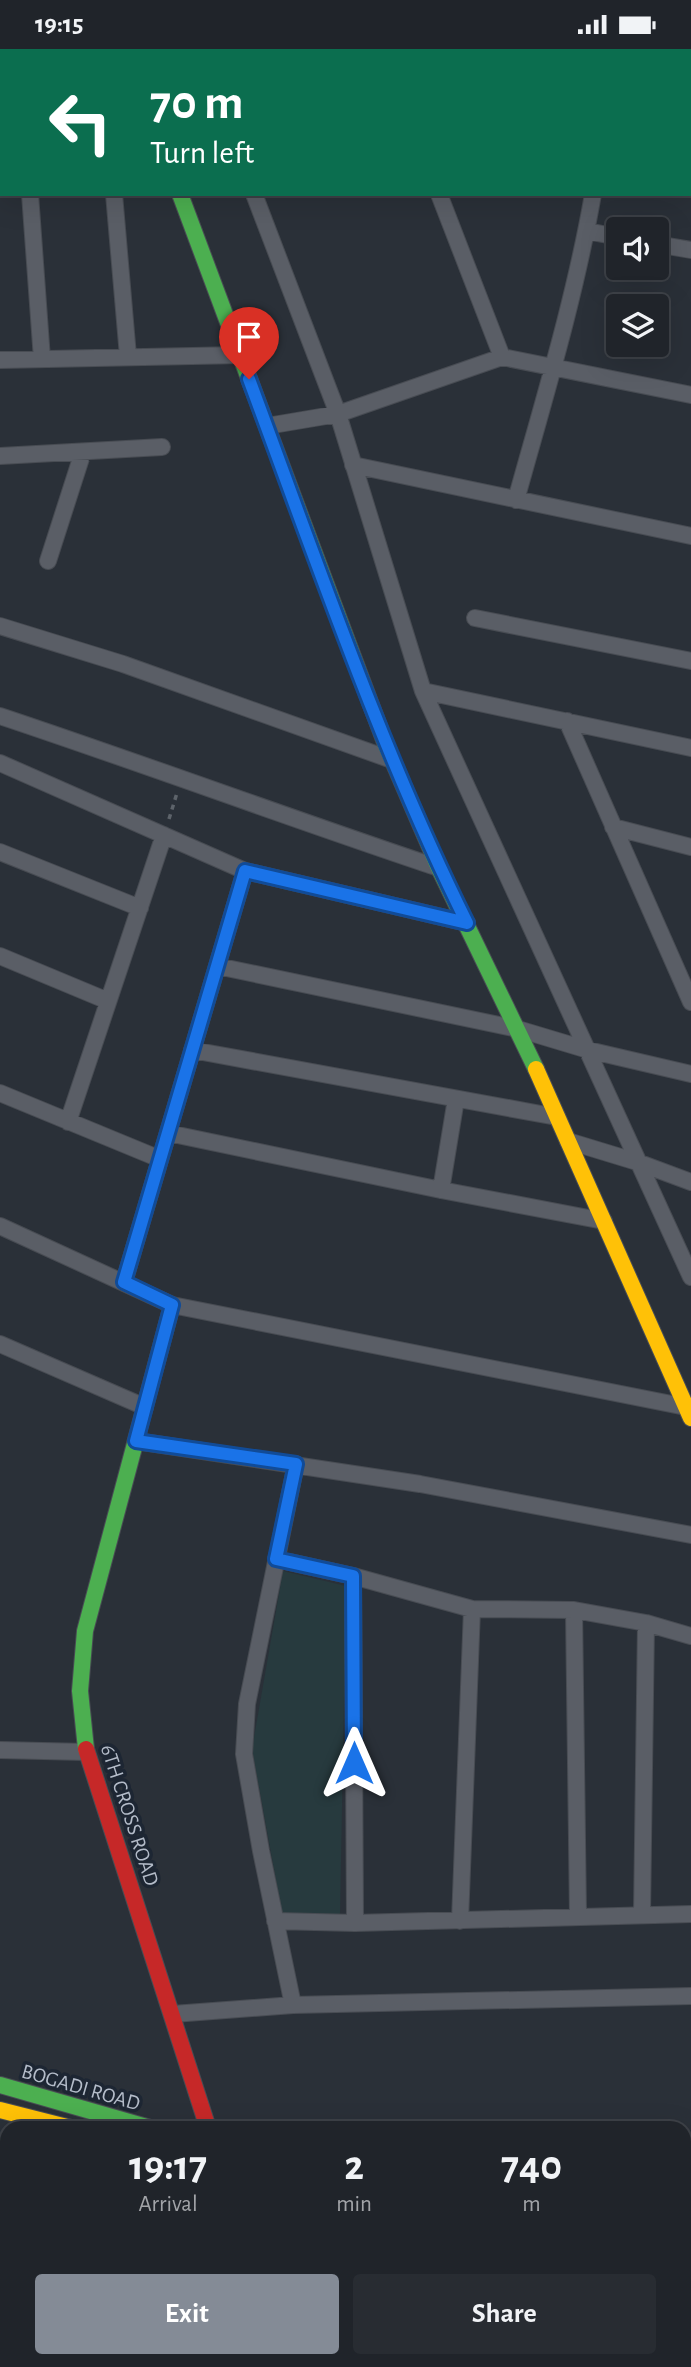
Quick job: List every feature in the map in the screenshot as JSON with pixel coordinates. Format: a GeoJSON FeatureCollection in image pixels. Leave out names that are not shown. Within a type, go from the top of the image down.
{"type":"FeatureCollection","features":[{"type":"Feature","properties":{"kind":"street"},"geometry":{"type":"LineString","coordinates":[[30,196],[42,359]]}},
{"type":"Feature","properties":{"kind":"street"},"geometry":{"type":"LineString","coordinates":[[114,196],[128,356]]}},
{"type":"Feature","properties":{"kind":"street"},"geometry":{"type":"LineString","coordinates":[[181,196],[392,759],[439,868],[518,1029],[690,1411]]}},
{"type":"Feature","properties":{"kind":"street"},"geometry":{"type":"LineString","coordinates":[[255,196],[338,414],[424,691],[691,1277]]}},
{"type":"Feature","properties":{"kind":"street"},"geometry":{"type":"LineString","coordinates":[[440,196],[502,357]]}},
{"type":"Feature","properties":{"kind":"street"},"geometry":{"type":"LineString","coordinates":[[516,500],[554,367],[587,231],[593,196]]}},
{"type":"Feature","properties":{"kind":"street"},"geometry":{"type":"LineString","coordinates":[[587,231],[606,235]]}},
{"type":"Feature","properties":{"kind":"street"},"geometry":{"type":"LineString","coordinates":[[669,246],[691,250]]}},
{"type":"Feature","properties":{"kind":"street"},"geometry":{"type":"LineString","coordinates":[[0,360],[240,355]]}},
{"type":"Feature","properties":{"kind":"street"},"geometry":{"type":"LineString","coordinates":[[267,426],[338,414],[502,357],[691,395]]}},
{"type":"Feature","properties":{"kind":"street"},"geometry":{"type":"LineString","coordinates":[[0,456],[162,447]]}},
{"type":"Feature","properties":{"kind":"street"},"geometry":{"type":"LineString","coordinates":[[47,561],[83,452]]}},
{"type":"Feature","properties":{"kind":"street"},"geometry":{"type":"LineString","coordinates":[[353,465],[691,536]]}},
{"type":"Feature","properties":{"kind":"street"},"geometry":{"type":"LineString","coordinates":[[475,618],[691,661]]}},
{"type":"Feature","properties":{"kind":"street"},"geometry":{"type":"LineString","coordinates":[[0,626],[123,664],[392,759]]}},
{"type":"Feature","properties":{"kind":"street"},"geometry":{"type":"LineString","coordinates":[[424,691],[691,748]]}},
{"type":"Feature","properties":{"kind":"street"},"geometry":{"type":"LineString","coordinates":[[0,716],[439,868]]}},
{"type":"Feature","properties":{"kind":"street"},"geometry":{"type":"LineString","coordinates":[[567,720],[691,1002]]}},
{"type":"Feature","properties":{"kind":"street"},"geometry":{"type":"LineString","coordinates":[[0,763],[245,871],[467,923]]}},
{"type":"Feature","properties":{"kind":"street"},"geometry":{"type":"LineString","coordinates":[[613,827],[691,847]]}},
{"type":"Feature","properties":{"kind":"street"},"geometry":{"type":"LineString","coordinates":[[68,1122],[164,835]]}},
{"type":"Feature","properties":{"kind":"street"},"geometry":{"type":"LineString","coordinates":[[0,852],[140,908]]}},
{"type":"Feature","properties":{"kind":"street"},"geometry":{"type":"LineString","coordinates":[[124,1282],[245,871]]}},
{"type":"Feature","properties":{"kind":"street"},"geometry":{"type":"LineString","coordinates":[[0,956],[108,1001]]}},
{"type":"Feature","properties":{"kind":"street"},"geometry":{"type":"LineString","coordinates":[[217,966],[518,1029],[588,1050],[691,1074]]}},
{"type":"Feature","properties":{"kind":"street"},"geometry":{"type":"LineString","coordinates":[[192,1050],[557,1117]]}},
{"type":"Feature","properties":{"kind":"street"},"geometry":{"type":"LineString","coordinates":[[0,1093],[160,1159]]}},
{"type":"Feature","properties":{"kind":"street"},"geometry":{"type":"LineString","coordinates":[[442,1191],[456,1099]]}},
{"type":"Feature","properties":{"kind":"street"},"geometry":{"type":"LineString","coordinates":[[168,1133],[442,1191],[604,1221]]}},
{"type":"Feature","properties":{"kind":"street"},"geometry":{"type":"LineString","coordinates":[[568,1141],[637,1161],[691,1182]]}},
{"type":"Feature","properties":{"kind":"street"},"geometry":{"type":"LineString","coordinates":[[0,1226],[172,1305],[690,1411]]}},
{"type":"Feature","properties":{"kind":"street","name":"6TH CROSS ROAD"},"geometry":{"type":"LineString","coordinates":[[172,1305],[85,1631],[80,1691],[86,1752],[206,2121]]}},
{"type":"Feature","properties":{"kind":"street"},"geometry":{"type":"LineString","coordinates":[[0,1344],[145,1407]]}},
{"type":"Feature","properties":{"kind":"street"},"geometry":{"type":"LineString","coordinates":[[136,1441],[420,1484],[691,1535]]}},
{"type":"Feature","properties":{"kind":"street"},"geometry":{"type":"LineString","coordinates":[[293,2005],[244,1754],[247,1704],[296,1464]]}},
{"type":"Feature","properties":{"kind":"street"},"geometry":{"type":"LineString","coordinates":[[276,1559],[353,1576],[472,1609],[574,1610],[646,1623],[691,1636]]}},
{"type":"Feature","properties":{"kind":"street"},"geometry":{"type":"LineString","coordinates":[[353,1576],[355,1923]]}},
{"type":"Feature","properties":{"kind":"street"},"geometry":{"type":"LineString","coordinates":[[460,1921],[472,1609]]}},
{"type":"Feature","properties":{"kind":"street"},"geometry":{"type":"LineString","coordinates":[[574,1610],[578,1916]]}},
{"type":"Feature","properties":{"kind":"street"},"geometry":{"type":"LineString","coordinates":[[642,1915],[646,1623]]}},
{"type":"Feature","properties":{"kind":"street"},"geometry":{"type":"LineString","coordinates":[[0,1750],[86,1752]]}},
{"type":"Feature","properties":{"kind":"street"},"geometry":{"type":"LineString","coordinates":[[275,1921],[355,1923],[691,1914]]}},
{"type":"Feature","properties":{"kind":"street"},"geometry":{"type":"LineString","coordinates":[[173,2014],[293,2005],[691,1997]]}},
{"type":"Feature","properties":{"kind":"street","name":"BOGADI ROAD"},"geometry":{"type":"LineString","coordinates":[[0,2085],[126,2121]]}},
{"type":"Feature","properties":{"kind":"street","name":"BOGADI ROAD"},"geometry":{"type":"LineString","coordinates":[[0,2110],[43,2121]]}},
{"type":"Feature","properties":{"kind":"path"},"geometry":{"type":"LineString","coordinates":[[164,835],[181,778]]}},
{"type":"Feature","properties":{"kind":"green space"},"geometry":{"type":"Polygon","coordinates":[[[283,1571],[346,1586],[340,1916],[282,1913],[252,1749],[283,1571]]]}},
{"type":"Feature","properties":{"kind":"traffic: fast"},"geometry":{"type":"LineString","coordinates":[[181,196],[386,745],[439,868],[536,1069]]}},
{"type":"Feature","properties":{"kind":"traffic: fast"},"geometry":{"type":"LineString","coordinates":[[86,1749],[80,1691],[85,1631],[172,1305]]}},
{"type":"Feature","properties":{"kind":"traffic: fast"},"geometry":{"type":"LineString","coordinates":[[0,2085],[126,2121]]}},
{"type":"Feature","properties":{"kind":"traffic: slow"},"geometry":{"type":"LineString","coordinates":[[536,1069],[691,1418]]}},
{"type":"Feature","properties":{"kind":"traffic: slow"},"geometry":{"type":"LineString","coordinates":[[0,2110],[43,2121]]}},
{"type":"Feature","properties":{"kind":"traffic: jam"},"geometry":{"type":"LineString","coordinates":[[86,1749],[206,2121]]}},
{"type":"Feature","properties":{"kind":"route"},"geometry":{"type":"LineString","coordinates":[[249,379],[386,745],[439,868],[467,923],[245,871],[124,1282],[172,1305],[136,1441],[296,1464],[276,1559],[353,1576],[354,1763]]}}]}
